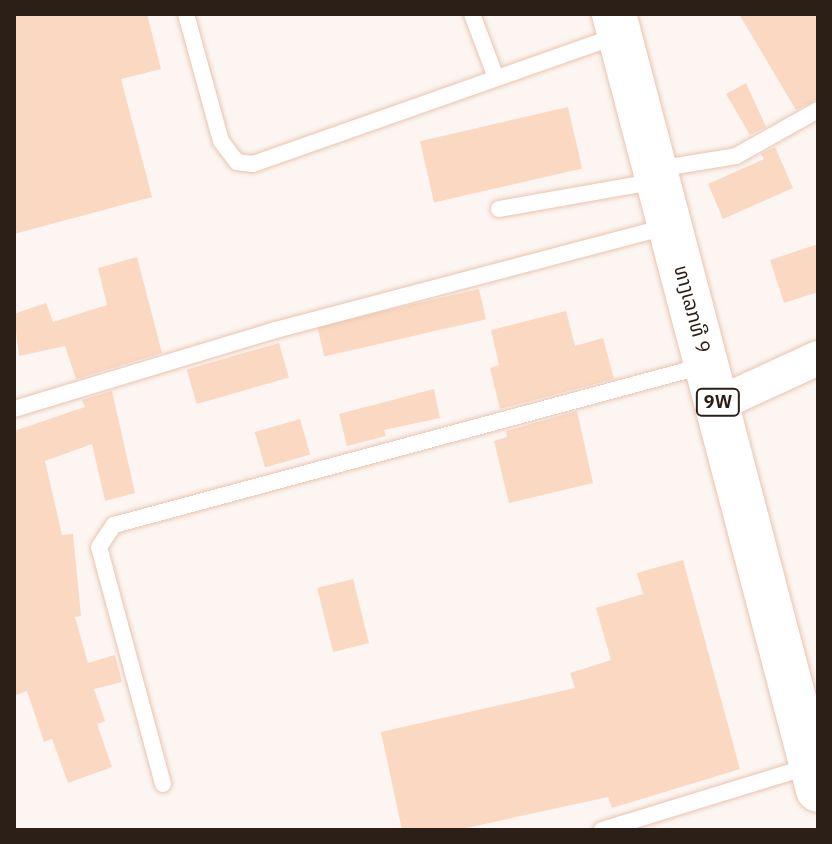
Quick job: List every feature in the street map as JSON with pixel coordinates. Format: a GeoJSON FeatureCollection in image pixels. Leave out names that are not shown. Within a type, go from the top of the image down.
{"type":"FeatureCollection","features":[{"type":"Feature","properties":{"kind":"main road","name":"ທາງເລກທີ 9"},"geometry":{"type":"LineString","coordinates":[[618,24],[713,384],[807,703],[815,778]]}},
{"type":"Feature","properties":{"kind":"street"},"geometry":{"type":"LineString","coordinates":[[713,384],[818,358]]}},
{"type":"Feature","properties":{"kind":"lane"},"geometry":{"type":"LineString","coordinates":[[186,14],[221,141],[237,162],[253,164],[496,78],[618,24]]}},
{"type":"Feature","properties":{"kind":"lane"},"geometry":{"type":"LineString","coordinates":[[472,14],[496,78]]}},
{"type":"Feature","properties":{"kind":"lane"},"geometry":{"type":"LineString","coordinates":[[499,209],[736,156],[818,110]]}},
{"type":"Feature","properties":{"kind":"lane"},"geometry":{"type":"LineString","coordinates":[[14,409],[272,331],[671,225]]}},
{"type":"Feature","properties":{"kind":"lane"},"geometry":{"type":"LineString","coordinates":[[163,784],[99,547],[114,525],[713,384]]}},
{"type":"Feature","properties":{"kind":"lane"},"geometry":{"type":"LineString","coordinates":[[602,830],[815,778]]}},
{"type":"Feature","properties":{"kind":"building"},"geometry":{"type":"Polygon","coordinates":[[[14,14],[147,14],[161,69],[121,79],[152,197],[14,234],[14,14]]]}},
{"type":"Feature","properties":{"kind":"building"},"geometry":{"type":"Polygon","coordinates":[[[739,14],[818,14],[818,99],[796,110],[739,14]]]}},
{"type":"Feature","properties":{"kind":"building"},"geometry":{"type":"Polygon","coordinates":[[[746,83],[766,127],[750,135],[726,94],[746,83]]]}},
{"type":"Feature","properties":{"kind":"building"},"geometry":{"type":"Polygon","coordinates":[[[568,107],[582,168],[434,203],[420,141],[568,107]]]}},
{"type":"Feature","properties":{"kind":"building"},"geometry":{"type":"Polygon","coordinates":[[[775,147],[793,188],[723,219],[708,184],[764,159],[761,154],[775,147]]]}},
{"type":"Feature","properties":{"kind":"building"},"geometry":{"type":"Polygon","coordinates":[[[818,244],[818,292],[784,303],[770,260],[818,244]]]}},
{"type":"Feature","properties":{"kind":"building"},"geometry":{"type":"Polygon","coordinates":[[[137,257],[162,353],[76,379],[65,346],[19,356],[14,314],[46,303],[53,322],[107,305],[98,268],[137,257]]]}},
{"type":"Feature","properties":{"kind":"building"},"geometry":{"type":"Polygon","coordinates":[[[479,289],[486,319],[324,357],[317,326],[479,289]]]}},
{"type":"Feature","properties":{"kind":"building"},"geometry":{"type":"Polygon","coordinates":[[[566,311],[575,346],[603,338],[614,379],[500,409],[490,368],[499,365],[491,330],[566,311]]]}},
{"type":"Feature","properties":{"kind":"building"},"geometry":{"type":"Polygon","coordinates":[[[279,343],[289,378],[197,404],[187,369],[279,343]]]}},
{"type":"Feature","properties":{"kind":"building"},"geometry":{"type":"Polygon","coordinates":[[[434,389],[440,418],[384,430],[386,436],[347,446],[339,414],[434,389]]]}},
{"type":"Feature","properties":{"kind":"building"},"geometry":{"type":"Polygon","coordinates":[[[112,391],[135,493],[105,501],[92,444],[45,461],[62,535],[73,534],[81,616],[75,617],[88,663],[115,655],[122,682],[94,689],[105,721],[97,724],[112,767],[68,783],[52,739],[44,742],[27,691],[14,696],[14,431],[85,407],[82,400],[112,391]]]}},
{"type":"Feature","properties":{"kind":"building"},"geometry":{"type":"Polygon","coordinates":[[[577,411],[593,483],[509,503],[494,441],[507,437],[506,431],[577,411]]]}},
{"type":"Feature","properties":{"kind":"building"},"geometry":{"type":"Polygon","coordinates":[[[300,419],[310,455],[265,468],[255,432],[300,419]]]}},
{"type":"Feature","properties":{"kind":"building"},"geometry":{"type":"Polygon","coordinates":[[[683,560],[740,769],[612,808],[608,797],[457,830],[402,830],[381,732],[575,688],[570,673],[611,660],[596,608],[643,594],[637,573],[683,560]]]}},
{"type":"Feature","properties":{"kind":"building"},"geometry":{"type":"Polygon","coordinates":[[[353,579],[369,643],[333,652],[317,588],[353,579]]]}}]}
